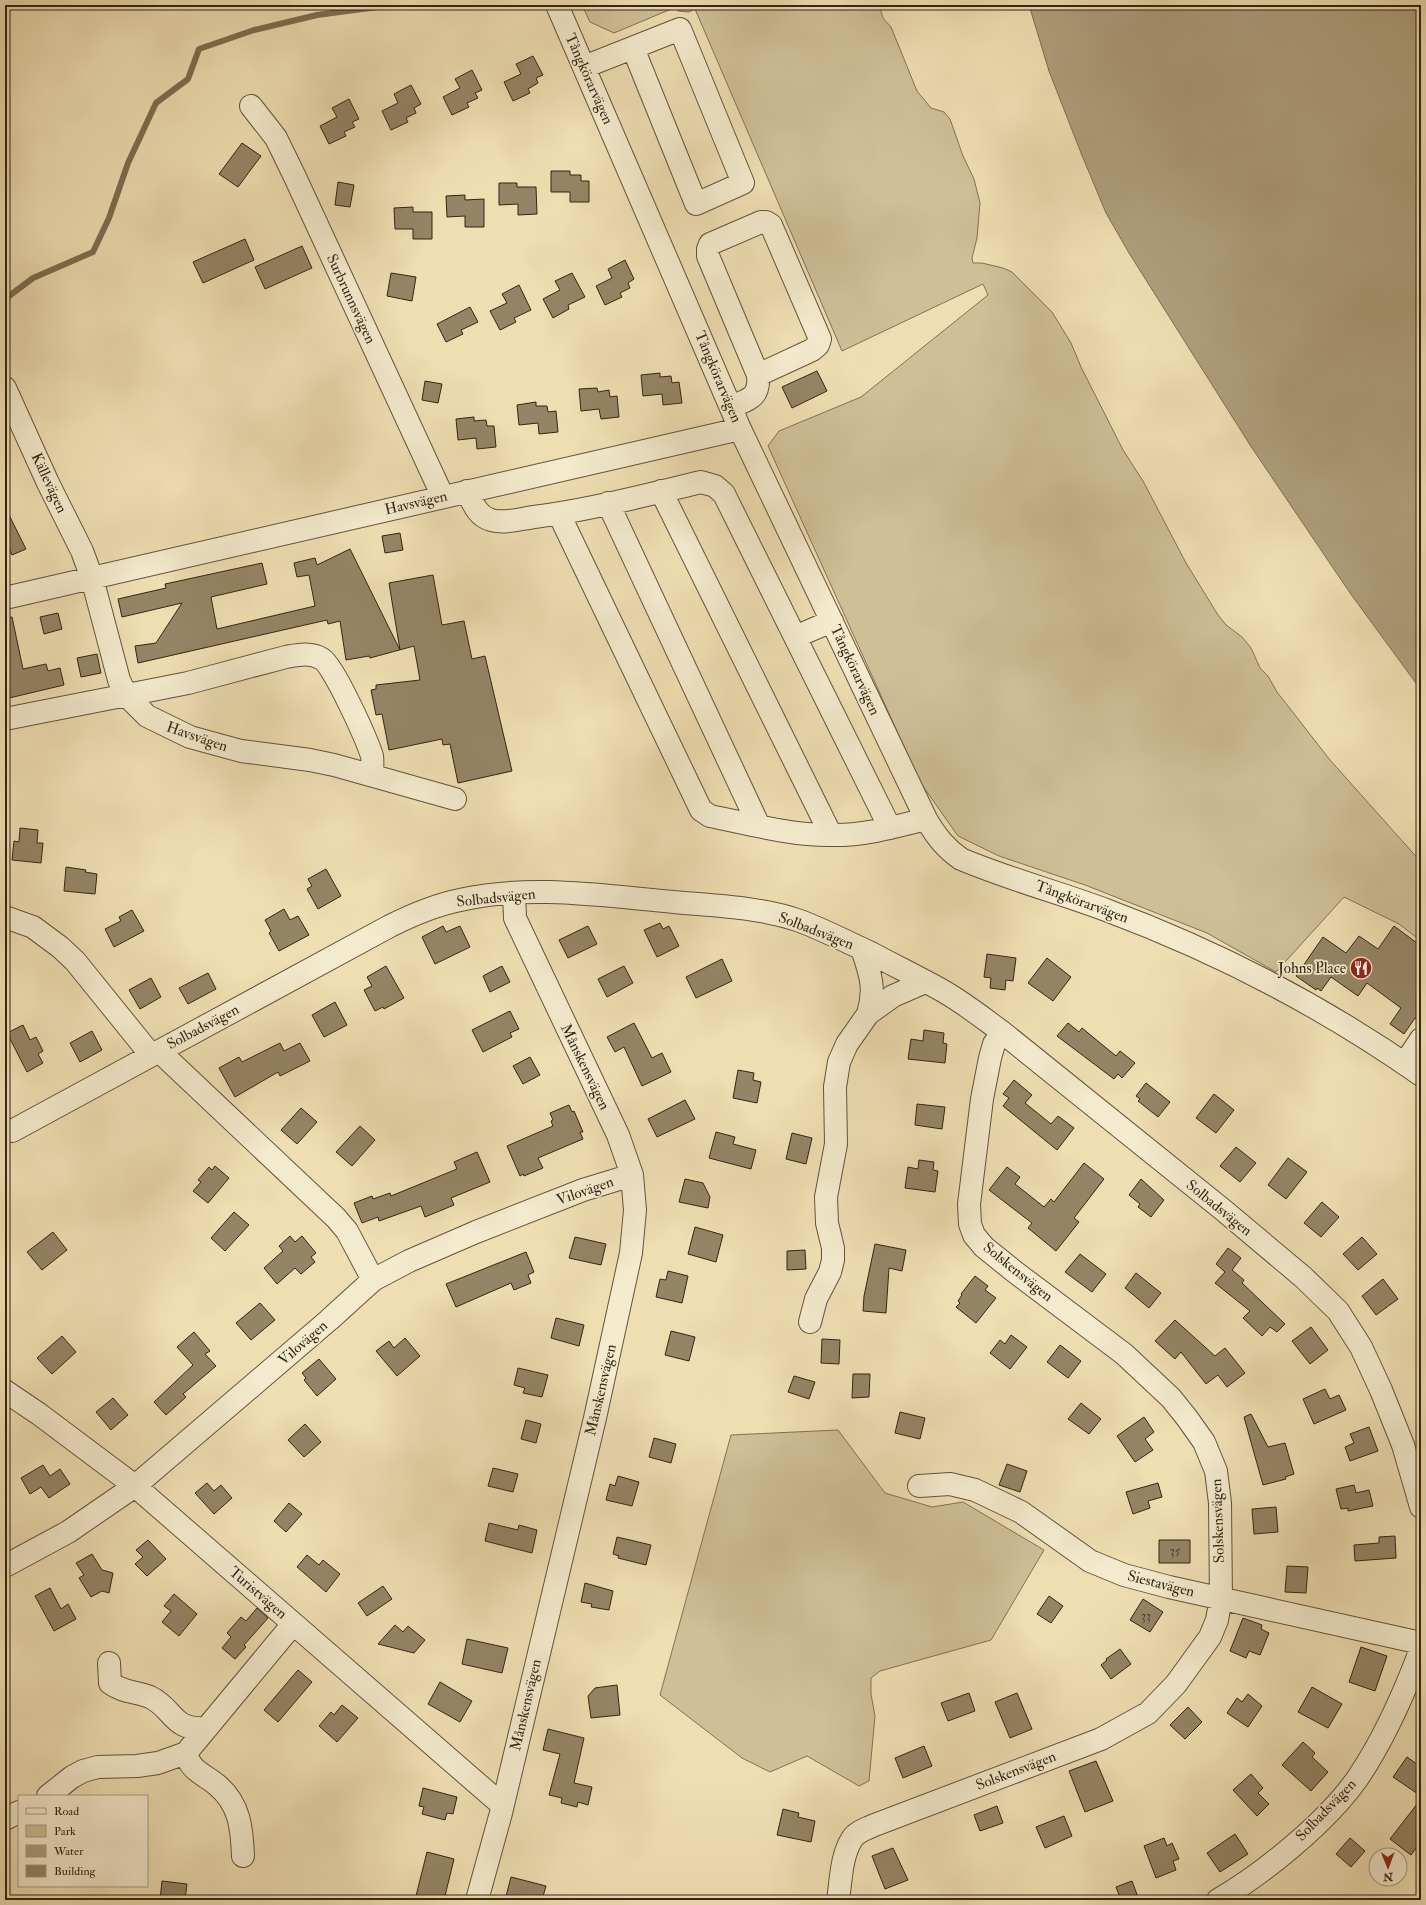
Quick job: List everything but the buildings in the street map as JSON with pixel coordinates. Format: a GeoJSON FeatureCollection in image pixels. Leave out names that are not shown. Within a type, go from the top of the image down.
{"type":"FeatureCollection","features":[{"type":"Feature","properties":{"kind":"street","name":"Tångkörarvägen"},"geometry":{"type":"LineString","coordinates":[[557,5],[740,429],[926,819],[937,838],[948,850],[961,859],[1106,910],[1211,955],[1273,986],[1351,1029],[1413,1069]]}},
{"type":"Feature","properties":{"kind":"street"},"geometry":{"type":"LineString","coordinates":[[584,67],[680,29],[743,183],[696,204],[633,48]]}},
{"type":"Feature","properties":{"kind":"street","name":"Surbrunnsvägen"},"geometry":{"type":"LineString","coordinates":[[251,106],[276,138],[443,497]]}},
{"type":"Feature","properties":{"kind":"street"},"geometry":{"type":"LineString","coordinates":[[731,407],[753,396],[758,391],[758,375],[708,256],[708,249],[710,244],[761,222],[766,222],[771,225],[820,339],[812,350],[758,375]]}},
{"type":"Feature","properties":{"kind":"street","name":"Källevägen"},"geometry":{"type":"LineString","coordinates":[[5,388],[48,483],[82,551],[92,578]]}},
{"type":"Feature","properties":{"kind":"street","name":"Havsvägen"},"geometry":{"type":"LineString","coordinates":[[5,598],[740,429]]}},
{"type":"Feature","properties":{"kind":"street"},"geometry":{"type":"LineString","coordinates":[[467,491],[476,510],[491,520],[503,522],[559,514],[701,482],[715,486],[724,494],[890,828]]}},
{"type":"Feature","properties":{"kind":"street"},"geometry":{"type":"LineString","coordinates":[[661,491],[831,835]]}},
{"type":"Feature","properties":{"kind":"street"},"geometry":{"type":"LineString","coordinates":[[608,503],[759,826]]}},
{"type":"Feature","properties":{"kind":"street"},"geometry":{"type":"LineString","coordinates":[[559,514],[701,810],[710,816],[803,834],[831,835],[868,833],[926,819]]}},
{"type":"Feature","properties":{"kind":"street","name":"Havsvägen"},"geometry":{"type":"LineString","coordinates":[[92,578],[119,680],[126,695],[146,716],[159,724],[190,737],[241,751],[310,760],[372,774],[455,799]]}},
{"type":"Feature","properties":{"kind":"street"},"geometry":{"type":"LineString","coordinates":[[795,636],[832,621]]}},
{"type":"Feature","properties":{"kind":"street"},"geometry":{"type":"LineString","coordinates":[[5,719],[234,672],[286,657],[301,654],[312,655],[321,658],[333,671],[372,756],[372,774]]}},
{"type":"Feature","properties":{"kind":"street","name":"Solbadsvägen"},"geometry":{"type":"LineString","coordinates":[[12,1131],[415,913],[461,899],[514,894],[576,893],[736,908],[765,912],[799,921],[862,949],[943,991],[1002,1032],[1222,1209],[1303,1277],[1338,1311],[1361,1347],[1381,1390],[1403,1445],[1421,1507]]}},
{"type":"Feature","properties":{"kind":"street","name":"Månskensvägen"},"geometry":{"type":"LineString","coordinates":[[477,1900],[502,1805],[595,1418],[631,1253],[635,1210],[632,1175],[618,1135],[515,918],[514,894]]}},
{"type":"Feature","properties":{"kind":"street","name":"Solbadsvägen"},"geometry":{"type":"LineString","coordinates":[[5,917],[33,927],[60,947],[155,1053],[336,1218],[347,1231],[373,1280]]}},
{"type":"Feature","properties":{"kind":"street","name":"Solbadsvägen"},"geometry":{"type":"LineString","coordinates":[[862,949],[870,973],[873,991],[868,1014]]}},
{"type":"Feature","properties":{"kind":"street","name":"Solbadsvägen"},"geometry":{"type":"LineString","coordinates":[[810,1322],[816,1299],[830,1272],[833,1260],[833,1248],[827,1223],[826,1197],[836,1144],[836,1074],[839,1062],[847,1044],[868,1014],[893,996],[925,982]]}},
{"type":"Feature","properties":{"kind":"street","name":"Solskensvägen"},"geometry":{"type":"LineString","coordinates":[[838,1900],[844,1860],[852,1839],[858,1833],[872,1826],[1101,1739],[1148,1713],[1176,1684],[1204,1647],[1217,1620],[1221,1598],[1220,1503],[1216,1471],[1204,1442],[1187,1418],[1158,1385],[1124,1354],[1009,1267],[984,1247],[974,1236],[970,1224],[969,1204],[982,1099],[994,1044],[1002,1032]]}},
{"type":"Feature","properties":{"kind":"street"},"geometry":{"type":"LineString","coordinates":[[1413,1069],[1421,1039]]}},
{"type":"Feature","properties":{"kind":"street","name":"Vilovägen"},"geometry":{"type":"LineString","coordinates":[[5,1566],[68,1532],[135,1486],[373,1280],[409,1261],[476,1232],[583,1190],[632,1175]]}},
{"type":"Feature","properties":{"kind":"street","name":"Turistvägen"},"geometry":{"type":"LineString","coordinates":[[5,1391],[39,1414],[135,1486],[502,1805]]}},
{"type":"Feature","properties":{"kind":"street","name":"Siestavägen"},"geometry":{"type":"LineString","coordinates":[[919,1486],[950,1484],[975,1490],[1022,1512],[1080,1554],[1106,1569],[1169,1587],[1421,1643]]}},
{"type":"Feature","properties":{"kind":"street"},"geometry":{"type":"LineString","coordinates":[[49,1795],[72,1777],[83,1771],[98,1767],[137,1766],[158,1763],[186,1753],[293,1624]]}},
{"type":"Feature","properties":{"kind":"street","name":"Solbadsvägen"},"geometry":{"type":"LineString","coordinates":[[1218,1900],[1244,1884],[1317,1823],[1356,1780],[1370,1759],[1397,1707],[1421,1649]]}},
{"type":"Feature","properties":{"kind":"street"},"geometry":{"type":"LineString","coordinates":[[109,1663],[110,1683],[118,1688],[157,1701],[179,1724],[187,1728],[207,1728]]}},
{"type":"Feature","properties":{"kind":"street"},"geometry":{"type":"LineString","coordinates":[[186,1753],[188,1762],[203,1776],[218,1786],[231,1800],[240,1818],[243,1856]]}},
{"type":"Feature","properties":{"kind":"street"},"geometry":{"type":"LineString","coordinates":[[5,1819],[18,1812]]}},
{"type":"Feature","properties":{"kind":"green space"},"geometry":{"type":"Polygon","coordinates":[[[582,5],[879,5],[883,18],[891,27],[917,91],[931,108],[944,112],[950,119],[963,156],[974,179],[980,203],[977,238],[972,258],[973,263],[982,263],[1003,268],[1012,272],[1052,312],[1071,343],[1081,367],[1123,450],[1143,481],[1186,563],[1218,615],[1226,625],[1242,637],[1251,648],[1260,668],[1268,676],[1277,692],[1330,760],[1421,862],[1421,941],[1399,924],[1344,897],[1276,972],[1207,933],[1085,885],[999,856],[958,836],[920,782],[768,446],[779,431],[861,397],[988,295],[983,284],[842,351],[695,9],[689,12],[678,11],[676,7],[614,33],[590,22],[582,5]]]}},
{"type":"Feature","properties":{"kind":"green space"},"geometry":{"type":"Polygon","coordinates":[[[838,1430],[885,1493],[932,1507],[963,1502],[1044,1550],[991,1640],[880,1671],[871,1678],[871,1694],[875,1716],[869,1781],[859,1786],[807,1756],[770,1772],[742,1758],[660,1695],[731,1435],[838,1430]]]}},
{"type":"Feature","properties":{"kind":"water"},"geometry":{"type":"Polygon","coordinates":[[[1029,5],[1421,5],[1421,690],[1350,593],[1250,445],[1129,253],[1106,213],[1049,71],[1029,5]]]}},
{"type":"Feature","properties":{"kind":"waterway"},"geometry":{"type":"LineString","coordinates":[[5,299],[33,278],[93,252],[109,218],[128,163],[156,103],[188,79],[199,49],[254,30],[317,15],[393,5]]}},
{"type":"Feature","properties":{"kind":"place","name":"Johns Place"},"geometry":{"type":"Point","coordinates":[1361,968]}}]}
